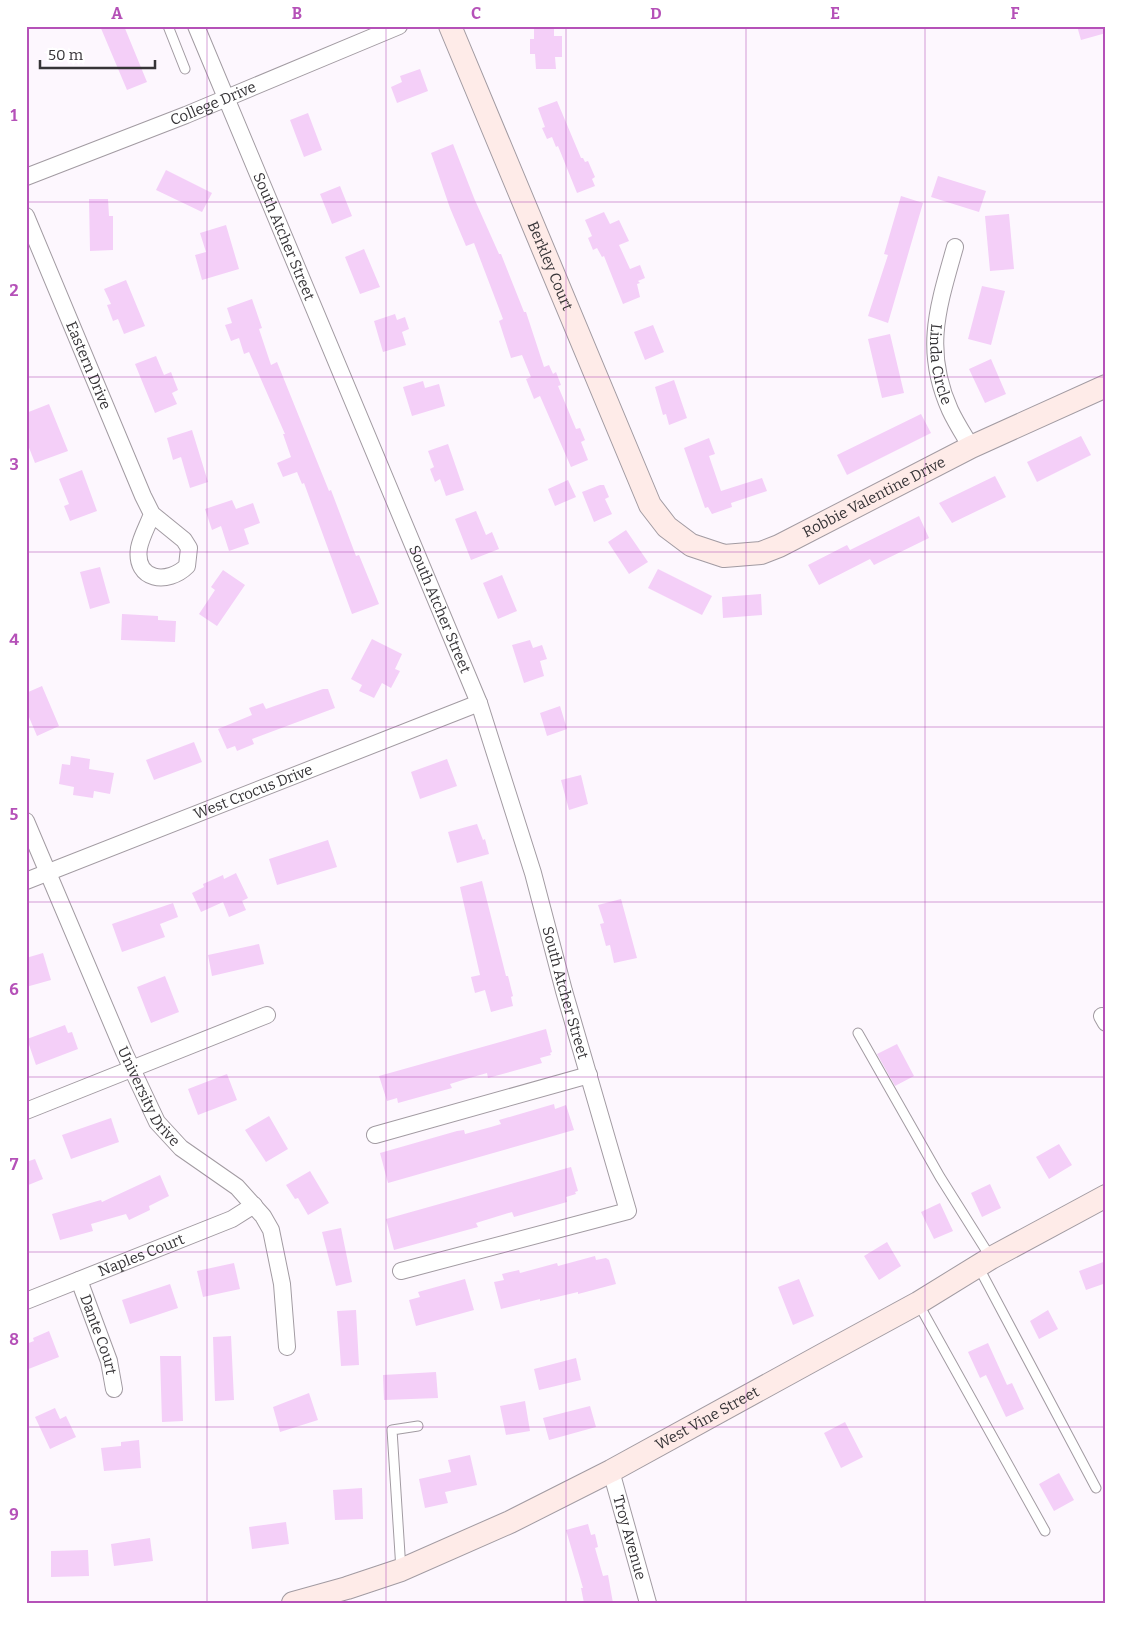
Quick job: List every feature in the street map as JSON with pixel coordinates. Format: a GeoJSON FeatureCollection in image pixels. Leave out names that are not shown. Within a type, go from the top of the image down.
{"type":"FeatureCollection","features":[{"type":"Feature","properties":{"kind":"street","name":"South Atcher Street"},"geometry":{"type":"LineString","coordinates":[[196,26],[479,703],[533,873],[588,1075],[628,1211],[402,1271]]}},
{"type":"Feature","properties":{"kind":"street","name":"College Drive"},"geometry":{"type":"LineString","coordinates":[[26,177],[226,98],[399,26]]}},
{"type":"Feature","properties":{"kind":"street","name":"Berkley Court"},"geometry":{"type":"LineString","coordinates":[[450,26],[650,505]]}},
{"type":"Feature","properties":{"kind":"street","name":"Eastern Drive"},"geometry":{"type":"LineString","coordinates":[[26,216],[108,416],[152,514]]}},
{"type":"Feature","properties":{"kind":"street","name":"Linda Circle"},"geometry":{"type":"LineString","coordinates":[[955,247],[936,319],[934,353],[950,410],[971,447]]}},
{"type":"Feature","properties":{"kind":"street","name":"Robbie Valentine Drive"},"geometry":{"type":"LineString","coordinates":[[650,505],[667,527],[691,545],[724,556],[751,554],[779,546],[971,447],[1106,386]]}},
{"type":"Feature","properties":{"kind":"street","name":"West Crocus Drive"},"geometry":{"type":"LineString","coordinates":[[26,881],[479,703]]}},
{"type":"Feature","properties":{"kind":"street","name":"University Drive"},"geometry":{"type":"LineString","coordinates":[[26,821],[132,1069],[157,1122],[181,1148],[237,1187],[254,1205],[271,1230],[282,1284],[287,1347]]}},
{"type":"Feature","properties":{"kind":"street"},"geometry":{"type":"LineString","coordinates":[[26,1111],[267,1015]]}},
{"type":"Feature","properties":{"kind":"street"},"geometry":{"type":"LineString","coordinates":[[375,1135],[588,1075]]}},
{"type":"Feature","properties":{"kind":"street","name":"West Vine Street"},"geometry":{"type":"LineString","coordinates":[[293,1603],[402,1570],[510,1522],[611,1471],[918,1303],[984,1262],[1106,1196]]}},
{"type":"Feature","properties":{"kind":"street","name":"Naples Court"},"geometry":{"type":"LineString","coordinates":[[26,1301],[232,1219],[254,1205]]}},
{"type":"Feature","properties":{"kind":"street","name":"Dante Court"},"geometry":{"type":"LineString","coordinates":[[79,1280],[109,1361],[114,1389]]}},
{"type":"Feature","properties":{"kind":"street","name":"Troy Avenue"},"geometry":{"type":"LineString","coordinates":[[611,1471],[648,1603]]}},
{"type":"Feature","properties":{"kind":"lane"},"geometry":{"type":"LineString","coordinates":[[168,26],[186,69]]}},
{"type":"Feature","properties":{"kind":"lane"},"geometry":{"type":"LineString","coordinates":[[858,1033],[940,1177],[1096,1488]]}},
{"type":"Feature","properties":{"kind":"lane"},"geometry":{"type":"LineString","coordinates":[[918,1303],[1045,1531]]}},
{"type":"Feature","properties":{"kind":"lane"},"geometry":{"type":"LineString","coordinates":[[402,1570],[392,1430],[418,1426]]}},
{"type":"Feature","properties":{"kind":"building"},"geometry":{"type":"Polygon","coordinates":[[[100,26],[124,26],[147,82],[127,90],[100,26]]]}},
{"type":"Feature","properties":{"kind":"building"},"geometry":{"type":"Polygon","coordinates":[[[534,26],[554,26],[554,36],[562,36],[562,57],[555,57],[556,69],[536,69],[535,54],[530,54],[530,39],[534,39],[534,26]]]}},
{"type":"Feature","properties":{"kind":"building"},"geometry":{"type":"Polygon","coordinates":[[[1077,26],[1106,26],[1106,33],[1081,40],[1077,26]]]}},
{"type":"Feature","properties":{"kind":"building"},"geometry":{"type":"Polygon","coordinates":[[[420,69],[428,91],[397,103],[391,87],[402,82],[400,76],[420,69]]]}},
{"type":"Feature","properties":{"kind":"building"},"geometry":{"type":"Polygon","coordinates":[[[557,101],[581,158],[585,162],[588,161],[595,177],[592,179],[595,186],[577,193],[558,146],[556,147],[552,137],[547,139],[542,128],[545,127],[538,108],[557,101]]]}},
{"type":"Feature","properties":{"kind":"building"},"geometry":{"type":"Polygon","coordinates":[[[308,113],[322,150],[304,157],[290,120],[308,113]]]}},
{"type":"Feature","properties":{"kind":"building"},"geometry":{"type":"Polygon","coordinates":[[[453,144],[474,198],[499,254],[501,254],[524,312],[526,312],[544,367],[549,365],[553,374],[556,372],[561,385],[558,386],[576,429],[580,428],[585,440],[581,442],[588,460],[571,467],[540,396],[534,399],[526,379],[531,377],[522,355],[511,358],[499,321],[503,319],[474,243],[466,246],[450,208],[431,153],[453,144]]]}},
{"type":"Feature","properties":{"kind":"building"},"geometry":{"type":"Polygon","coordinates":[[[166,170],[212,193],[202,212],[156,190],[166,170]]]}},
{"type":"Feature","properties":{"kind":"building"},"geometry":{"type":"Polygon","coordinates":[[[938,176],[986,191],[979,212],[931,197],[938,176]]]}},
{"type":"Feature","properties":{"kind":"building"},"geometry":{"type":"Polygon","coordinates":[[[340,186],[352,216],[332,224],[320,194],[340,186]]]}},
{"type":"Feature","properties":{"kind":"building"},"geometry":{"type":"Polygon","coordinates":[[[901,196],[923,203],[888,323],[868,316],[888,255],[884,254],[901,196]]]}},
{"type":"Feature","properties":{"kind":"building"},"geometry":{"type":"Polygon","coordinates":[[[89,199],[108,199],[109,216],[113,216],[113,250],[90,251],[89,199]]]}},
{"type":"Feature","properties":{"kind":"building"},"geometry":{"type":"Polygon","coordinates":[[[604,212],[610,224],[619,220],[629,241],[619,245],[630,269],[640,265],[645,278],[638,281],[640,283],[637,284],[640,297],[623,304],[604,256],[602,257],[597,248],[593,250],[588,238],[592,236],[585,220],[604,212]]]}},
{"type":"Feature","properties":{"kind":"building"},"geometry":{"type":"Polygon","coordinates":[[[1009,214],[1014,269],[990,271],[985,216],[1009,214]]]}},
{"type":"Feature","properties":{"kind":"building"},"geometry":{"type":"Polygon","coordinates":[[[226,225],[239,269],[202,280],[195,255],[206,252],[200,233],[226,225]]]}},
{"type":"Feature","properties":{"kind":"building"},"geometry":{"type":"Polygon","coordinates":[[[364,249],[380,287],[360,294],[345,257],[364,249]]]}},
{"type":"Feature","properties":{"kind":"building"},"geometry":{"type":"Polygon","coordinates":[[[126,280],[145,326],[124,334],[118,319],[113,321],[107,305],[111,304],[104,289],[126,280]]]}},
{"type":"Feature","properties":{"kind":"building"},"geometry":{"type":"Polygon","coordinates":[[[982,286],[1005,291],[991,345],[968,339],[982,286]]]}},
{"type":"Feature","properties":{"kind":"building"},"geometry":{"type":"Polygon","coordinates":[[[252,299],[262,328],[259,329],[271,365],[277,362],[329,491],[331,490],[356,556],[359,555],[379,604],[352,614],[304,483],[302,484],[297,472],[283,477],[277,463],[291,457],[283,434],[285,434],[249,352],[244,354],[239,338],[231,341],[225,325],[232,323],[227,308],[252,299]]]}},
{"type":"Feature","properties":{"kind":"building"},"geometry":{"type":"Polygon","coordinates":[[[395,314],[397,320],[405,317],[409,329],[402,332],[406,345],[383,352],[374,321],[395,314]]]}},
{"type":"Feature","properties":{"kind":"building"},"geometry":{"type":"Polygon","coordinates":[[[653,325],[664,352],[645,360],[634,332],[653,325]]]}},
{"type":"Feature","properties":{"kind":"building"},"geometry":{"type":"Polygon","coordinates":[[[890,334],[904,393],[882,398],[868,339],[890,334]]]}},
{"type":"Feature","properties":{"kind":"building"},"geometry":{"type":"Polygon","coordinates":[[[156,356],[164,375],[171,372],[178,390],[172,393],[177,404],[155,413],[135,364],[156,356]]]}},
{"type":"Feature","properties":{"kind":"building"},"geometry":{"type":"Polygon","coordinates":[[[991,359],[1006,394],[985,403],[969,369],[991,359]]]}},
{"type":"Feature","properties":{"kind":"building"},"geometry":{"type":"Polygon","coordinates":[[[674,380],[687,418],[669,425],[666,414],[663,415],[655,387],[674,380]]]}},
{"type":"Feature","properties":{"kind":"building"},"geometry":{"type":"Polygon","coordinates":[[[423,381],[425,388],[439,384],[445,406],[412,416],[403,387],[423,381]]]}},
{"type":"Feature","properties":{"kind":"building"},"geometry":{"type":"Polygon","coordinates":[[[49,404],[68,451],[35,463],[26,440],[26,413],[49,404]]]}},
{"type":"Feature","properties":{"kind":"building"},"geometry":{"type":"Polygon","coordinates":[[[921,414],[931,433],[847,475],[837,455],[921,414]]]}},
{"type":"Feature","properties":{"kind":"building"},"geometry":{"type":"Polygon","coordinates":[[[192,430],[208,482],[190,488],[181,457],[173,460],[167,438],[192,430]]]}},
{"type":"Feature","properties":{"kind":"building"},"geometry":{"type":"Polygon","coordinates":[[[1081,436],[1091,455],[1037,482],[1027,462],[1081,436]]]}},
{"type":"Feature","properties":{"kind":"building"},"geometry":{"type":"Polygon","coordinates":[[[709,438],[715,454],[709,456],[721,491],[762,478],[767,491],[731,503],[732,507],[712,514],[708,507],[705,508],[684,448],[709,438]]]}},
{"type":"Feature","properties":{"kind":"building"},"geometry":{"type":"Polygon","coordinates":[[[448,444],[464,490],[446,496],[440,479],[435,482],[430,469],[434,467],[428,451],[448,444]]]}},
{"type":"Feature","properties":{"kind":"building"},"geometry":{"type":"Polygon","coordinates":[[[82,470],[97,511],[70,521],[64,506],[69,504],[59,479],[82,470]]]}},
{"type":"Feature","properties":{"kind":"building"},"geometry":{"type":"Polygon","coordinates":[[[995,476],[1006,497],[952,523],[939,503],[995,476]]]}},
{"type":"Feature","properties":{"kind":"building"},"geometry":{"type":"Polygon","coordinates":[[[568,480],[576,497],[555,506],[548,489],[568,480]]]}},
{"type":"Feature","properties":{"kind":"building"},"geometry":{"type":"Polygon","coordinates":[[[604,485],[609,497],[605,499],[612,514],[594,522],[582,492],[604,485]]]}},
{"type":"Feature","properties":{"kind":"building"},"geometry":{"type":"Polygon","coordinates":[[[232,500],[236,509],[253,503],[260,523],[244,529],[249,544],[229,551],[221,526],[212,530],[205,509],[232,500]]]}},
{"type":"Feature","properties":{"kind":"building"},"geometry":{"type":"Polygon","coordinates":[[[476,511],[486,535],[492,532],[499,549],[471,560],[455,519],[476,511]]]}},
{"type":"Feature","properties":{"kind":"building"},"geometry":{"type":"Polygon","coordinates":[[[919,516],[929,538],[874,565],[870,559],[819,585],[808,565],[847,545],[850,550],[919,516]]]}},
{"type":"Feature","properties":{"kind":"building"},"geometry":{"type":"Polygon","coordinates":[[[626,530],[648,562],[629,574],[608,542],[626,530]]]}},
{"type":"Feature","properties":{"kind":"building"},"geometry":{"type":"Polygon","coordinates":[[[100,567],[110,603],[90,609],[80,572],[100,567]]]}},
{"type":"Feature","properties":{"kind":"building"},"geometry":{"type":"Polygon","coordinates":[[[658,569],[712,596],[702,615],[648,588],[658,569]]]}},
{"type":"Feature","properties":{"kind":"building"},"geometry":{"type":"Polygon","coordinates":[[[223,570],[245,585],[217,626],[199,614],[215,590],[211,587],[223,570]]]}},
{"type":"Feature","properties":{"kind":"building"},"geometry":{"type":"Polygon","coordinates":[[[502,575],[517,611],[498,619],[483,583],[502,575]]]}},
{"type":"Feature","properties":{"kind":"building"},"geometry":{"type":"Polygon","coordinates":[[[761,594],[762,615],[723,618],[722,597],[761,594]]]}},
{"type":"Feature","properties":{"kind":"building"},"geometry":{"type":"Polygon","coordinates":[[[122,614],[158,616],[158,620],[176,621],[175,642],[121,640],[122,614]]]}},
{"type":"Feature","properties":{"kind":"building"},"geometry":{"type":"Polygon","coordinates":[[[372,639],[402,654],[395,669],[400,671],[391,688],[382,683],[374,698],[359,691],[362,685],[351,679],[372,639]]]}},
{"type":"Feature","properties":{"kind":"building"},"geometry":{"type":"Polygon","coordinates":[[[530,640],[533,648],[542,645],[547,659],[540,661],[544,676],[524,683],[512,645],[530,640]]]}},
{"type":"Feature","properties":{"kind":"building"},"geometry":{"type":"Polygon","coordinates":[[[42,686],[59,726],[37,736],[26,710],[26,693],[42,686]]]}},
{"type":"Feature","properties":{"kind":"building"},"geometry":{"type":"Polygon","coordinates":[[[323,689],[328,689],[335,708],[252,739],[254,744],[237,751],[235,746],[227,749],[218,729],[252,715],[249,708],[263,703],[266,709],[323,689]]]}},
{"type":"Feature","properties":{"kind":"building"},"geometry":{"type":"Polygon","coordinates":[[[560,706],[567,729],[547,736],[540,713],[560,706]]]}},
{"type":"Feature","properties":{"kind":"building"},"geometry":{"type":"Polygon","coordinates":[[[194,742],[202,762],[154,780],[146,760],[194,742]]]}},
{"type":"Feature","properties":{"kind":"building"},"geometry":{"type":"Polygon","coordinates":[[[71,756],[90,759],[89,769],[114,773],[110,794],[94,791],[93,798],[73,795],[74,787],[59,784],[62,764],[70,765],[71,756]]]}},
{"type":"Feature","properties":{"kind":"building"},"geometry":{"type":"Polygon","coordinates":[[[447,759],[457,786],[420,799],[411,772],[447,759]]]}},
{"type":"Feature","properties":{"kind":"building"},"geometry":{"type":"Polygon","coordinates":[[[581,775],[588,804],[569,810],[561,780],[581,775]]]}},
{"type":"Feature","properties":{"kind":"building"},"geometry":{"type":"Polygon","coordinates":[[[477,824],[483,840],[485,839],[489,854],[457,863],[448,832],[477,824]]]}},
{"type":"Feature","properties":{"kind":"building"},"geometry":{"type":"Polygon","coordinates":[[[328,840],[337,867],[277,885],[269,859],[328,840]]]}},
{"type":"Feature","properties":{"kind":"building"},"geometry":{"type":"Polygon","coordinates":[[[236,873],[248,898],[242,901],[246,910],[229,917],[223,902],[201,912],[192,893],[204,887],[203,884],[223,875],[224,879],[236,873]]]}},
{"type":"Feature","properties":{"kind":"building"},"geometry":{"type":"Polygon","coordinates":[[[482,881],[506,976],[508,976],[513,996],[511,997],[513,1006],[491,1012],[485,990],[475,993],[471,977],[480,975],[460,887],[482,881]]]}},
{"type":"Feature","properties":{"kind":"building"},"geometry":{"type":"Polygon","coordinates":[[[621,899],[637,958],[614,963],[610,945],[606,946],[600,924],[604,923],[598,905],[621,899]]]}},
{"type":"Feature","properties":{"kind":"building"},"geometry":{"type":"Polygon","coordinates":[[[173,903],[178,917],[160,924],[165,937],[122,952],[112,924],[173,903]]]}},
{"type":"Feature","properties":{"kind":"building"},"geometry":{"type":"Polygon","coordinates":[[[259,944],[264,964],[212,976],[208,955],[259,944]]]}},
{"type":"Feature","properties":{"kind":"building"},"geometry":{"type":"Polygon","coordinates":[[[43,953],[51,980],[26,987],[26,958],[43,953]]]}},
{"type":"Feature","properties":{"kind":"building"},"geometry":{"type":"Polygon","coordinates":[[[165,976],[179,1012],[151,1023],[137,987],[165,976]]]}},
{"type":"Feature","properties":{"kind":"building"},"geometry":{"type":"Polygon","coordinates":[[[65,1025],[68,1033],[72,1032],[78,1049],[36,1065],[27,1039],[65,1025]]]}},
{"type":"Feature","properties":{"kind":"building"},"geometry":{"type":"Polygon","coordinates":[[[546,1029],[552,1052],[550,1053],[551,1055],[540,1058],[542,1063],[488,1078],[487,1073],[450,1084],[452,1088],[398,1103],[397,1098],[387,1101],[379,1076],[546,1029]]]}},
{"type":"Feature","properties":{"kind":"building"},"geometry":{"type":"Polygon","coordinates":[[[897,1044],[914,1076],[895,1086],[877,1054],[897,1044]]]}},
{"type":"Feature","properties":{"kind":"building"},"geometry":{"type":"Polygon","coordinates":[[[227,1074],[237,1100],[198,1115],[188,1089],[227,1074]]]}},
{"type":"Feature","properties":{"kind":"building"},"geometry":{"type":"Polygon","coordinates":[[[554,1104],[555,1109],[566,1105],[574,1130],[388,1183],[380,1153],[457,1131],[464,1130],[465,1134],[491,1127],[501,1124],[499,1120],[554,1104]]]}},
{"type":"Feature","properties":{"kind":"building"},"geometry":{"type":"Polygon","coordinates":[[[269,1116],[288,1149],[266,1162],[245,1130],[269,1116]]]}},
{"type":"Feature","properties":{"kind":"building"},"geometry":{"type":"Polygon","coordinates":[[[111,1118],[119,1142],[71,1159],[62,1135],[111,1118]]]}},
{"type":"Feature","properties":{"kind":"building"},"geometry":{"type":"Polygon","coordinates":[[[1059,1144],[1072,1165],[1049,1179],[1036,1157],[1059,1144]]]}},
{"type":"Feature","properties":{"kind":"building"},"geometry":{"type":"Polygon","coordinates":[[[35,1159],[43,1179],[26,1186],[26,1162],[35,1159]]]}},
{"type":"Feature","properties":{"kind":"building"},"geometry":{"type":"Polygon","coordinates":[[[571,1167],[578,1191],[575,1192],[576,1194],[566,1197],[567,1202],[514,1217],[512,1212],[476,1223],[478,1227],[394,1250],[386,1219],[571,1167]]]}},
{"type":"Feature","properties":{"kind":"building"},"geometry":{"type":"Polygon","coordinates":[[[310,1171],[329,1203],[308,1215],[298,1198],[295,1199],[286,1185],[310,1171]]]}},
{"type":"Feature","properties":{"kind":"building"},"geometry":{"type":"Polygon","coordinates":[[[160,1175],[169,1196],[149,1206],[150,1210],[129,1220],[126,1214],[91,1224],[93,1231],[60,1240],[52,1214],[101,1200],[102,1202],[160,1175]]]}},
{"type":"Feature","properties":{"kind":"building"},"geometry":{"type":"Polygon","coordinates":[[[990,1184],[1001,1208],[982,1217],[971,1193],[990,1184]]]}},
{"type":"Feature","properties":{"kind":"building"},"geometry":{"type":"Polygon","coordinates":[[[940,1203],[953,1231],[934,1239],[921,1212],[940,1203]]]}},
{"type":"Feature","properties":{"kind":"building"},"geometry":{"type":"Polygon","coordinates":[[[341,1228],[352,1282],[336,1286],[322,1232],[341,1228]]]}},
{"type":"Feature","properties":{"kind":"building"},"geometry":{"type":"Polygon","coordinates":[[[887,1242],[901,1266],[879,1280],[864,1256],[887,1242]]]}},
{"type":"Feature","properties":{"kind":"building"},"geometry":{"type":"Polygon","coordinates":[[[595,1256],[596,1260],[606,1258],[609,1260],[616,1284],[578,1294],[578,1292],[540,1301],[540,1299],[501,1309],[494,1282],[504,1280],[502,1274],[519,1270],[520,1273],[557,1263],[558,1266],[595,1256]]]}},
{"type":"Feature","properties":{"kind":"building"},"geometry":{"type":"Polygon","coordinates":[[[1106,1261],[1106,1283],[1086,1290],[1079,1271],[1106,1261]]]}},
{"type":"Feature","properties":{"kind":"building"},"geometry":{"type":"Polygon","coordinates":[[[234,1263],[240,1289],[203,1297],[197,1271],[234,1263]]]}},
{"type":"Feature","properties":{"kind":"building"},"geometry":{"type":"Polygon","coordinates":[[[465,1279],[474,1310],[416,1326],[409,1300],[420,1297],[418,1292],[465,1279]]]}},
{"type":"Feature","properties":{"kind":"building"},"geometry":{"type":"Polygon","coordinates":[[[799,1279],[814,1316],[793,1325],[778,1287],[799,1279]]]}},
{"type":"Feature","properties":{"kind":"building"},"geometry":{"type":"Polygon","coordinates":[[[170,1284],[178,1308],[130,1324],[122,1300],[170,1284]]]}},
{"type":"Feature","properties":{"kind":"building"},"geometry":{"type":"Polygon","coordinates":[[[356,1310],[359,1365],[341,1366],[337,1311],[356,1310]]]}},
{"type":"Feature","properties":{"kind":"building"},"geometry":{"type":"Polygon","coordinates":[[[1048,1310],[1058,1329],[1039,1339],[1030,1321],[1048,1310]]]}},
{"type":"Feature","properties":{"kind":"building"},"geometry":{"type":"Polygon","coordinates":[[[49,1331],[59,1357],[26,1370],[26,1344],[34,1341],[33,1338],[49,1331]]]}},
{"type":"Feature","properties":{"kind":"building"},"geometry":{"type":"Polygon","coordinates":[[[231,1336],[234,1400],[215,1401],[213,1337],[231,1336]]]}},
{"type":"Feature","properties":{"kind":"building"},"geometry":{"type":"Polygon","coordinates":[[[988,1343],[1007,1385],[1012,1383],[1024,1409],[1006,1417],[986,1375],[980,1378],[968,1352],[988,1343]]]}},
{"type":"Feature","properties":{"kind":"building"},"geometry":{"type":"Polygon","coordinates":[[[160,1356],[181,1356],[183,1421],[162,1422],[160,1356]]]}},
{"type":"Feature","properties":{"kind":"building"},"geometry":{"type":"Polygon","coordinates":[[[576,1358],[581,1380],[539,1390],[534,1369],[576,1358]]]}},
{"type":"Feature","properties":{"kind":"building"},"geometry":{"type":"Polygon","coordinates":[[[436,1372],[438,1398],[384,1400],[383,1375],[436,1372]]]}},
{"type":"Feature","properties":{"kind":"building"},"geometry":{"type":"Polygon","coordinates":[[[309,1393],[318,1420],[280,1432],[273,1407],[309,1393]]]}},
{"type":"Feature","properties":{"kind":"building"},"geometry":{"type":"Polygon","coordinates":[[[525,1401],[530,1431],[506,1435],[500,1406],[525,1401]]]}},
{"type":"Feature","properties":{"kind":"building"},"geometry":{"type":"Polygon","coordinates":[[[590,1406],[596,1427],[549,1440],[543,1418],[590,1406]]]}},
{"type":"Feature","properties":{"kind":"building"},"geometry":{"type":"Polygon","coordinates":[[[55,1408],[60,1419],[66,1416],[76,1437],[50,1449],[35,1417],[55,1408]]]}},
{"type":"Feature","properties":{"kind":"building"},"geometry":{"type":"Polygon","coordinates":[[[845,1422],[863,1457],[841,1468],[824,1433],[845,1422]]]}},
{"type":"Feature","properties":{"kind":"building"},"geometry":{"type":"Polygon","coordinates":[[[139,1440],[141,1468],[104,1471],[101,1448],[121,1446],[121,1442],[139,1440]]]}},
{"type":"Feature","properties":{"kind":"building"},"geometry":{"type":"Polygon","coordinates":[[[470,1455],[477,1485],[445,1492],[448,1503],[425,1508],[419,1479],[451,1472],[448,1460],[470,1455]]]}},
{"type":"Feature","properties":{"kind":"building"},"geometry":{"type":"Polygon","coordinates":[[[1059,1473],[1074,1500],[1054,1511],[1039,1484],[1059,1473]]]}},
{"type":"Feature","properties":{"kind":"building"},"geometry":{"type":"Polygon","coordinates":[[[362,1488],[363,1519],[335,1520],[333,1490],[362,1488]]]}},
{"type":"Feature","properties":{"kind":"building"},"geometry":{"type":"Polygon","coordinates":[[[286,1522],[289,1544],[252,1549],[249,1527],[286,1522]]]}},
{"type":"Feature","properties":{"kind":"building"},"geometry":{"type":"Polygon","coordinates":[[[588,1524],[591,1535],[595,1534],[598,1547],[595,1548],[603,1576],[608,1575],[613,1603],[584,1603],[581,1588],[583,1588],[566,1530],[588,1524]]]}},
{"type":"Feature","properties":{"kind":"building"},"geometry":{"type":"Polygon","coordinates":[[[150,1538],[153,1561],[114,1566],[111,1544],[150,1538]]]}},
{"type":"Feature","properties":{"kind":"building"},"geometry":{"type":"Polygon","coordinates":[[[88,1550],[89,1576],[51,1577],[51,1551],[88,1550]]]}}]}
